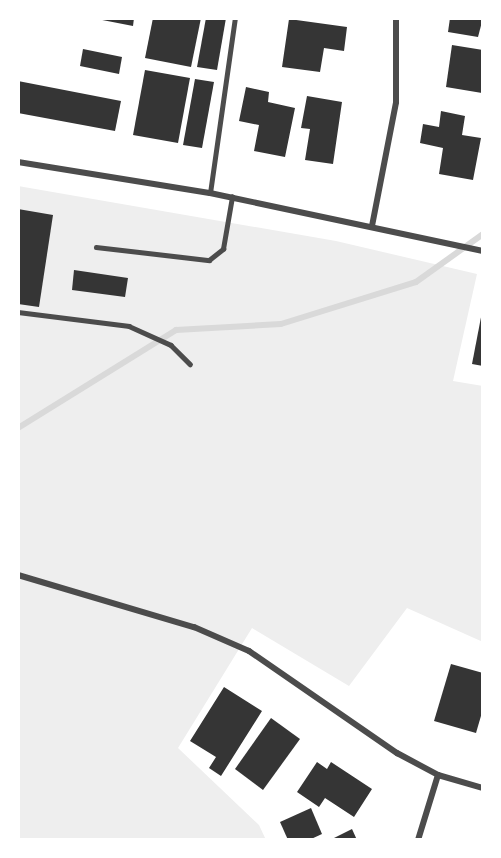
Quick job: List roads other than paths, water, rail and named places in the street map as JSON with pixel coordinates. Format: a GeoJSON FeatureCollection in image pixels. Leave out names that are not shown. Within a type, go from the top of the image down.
{"type":"FeatureCollection","features":[{"type":"Feature","properties":{"kind":"street"},"geometry":{"type":"LineString","coordinates":[[372,226],[396,102],[396,18]]}},
{"type":"Feature","properties":{"kind":"street"},"geometry":{"type":"LineString","coordinates":[[18,162],[232,197],[483,251]]}},
{"type":"Feature","properties":{"kind":"street"},"geometry":{"type":"LineString","coordinates":[[18,575],[184,624],[249,651],[397,753],[438,775],[483,788]]}},
{"type":"Feature","properties":{"kind":"street"},"geometry":{"type":"LineString","coordinates":[[418,840],[438,775]]}},
{"type":"Feature","properties":{"kind":"lane"},"geometry":{"type":"LineString","coordinates":[[210,193],[235,18]]}},
{"type":"Feature","properties":{"kind":"lane"},"geometry":{"type":"LineString","coordinates":[[96,247],[209,260],[223,249],[232,197]]}},
{"type":"Feature","properties":{"kind":"lane"},"geometry":{"type":"LineString","coordinates":[[18,312],[129,326],[171,345],[190,364]]}},
{"type":"Feature","properties":{"kind":"waterway"},"geometry":{"type":"LineString","coordinates":[[18,428],[176,330],[281,324],[416,282],[483,234]]}}]}
